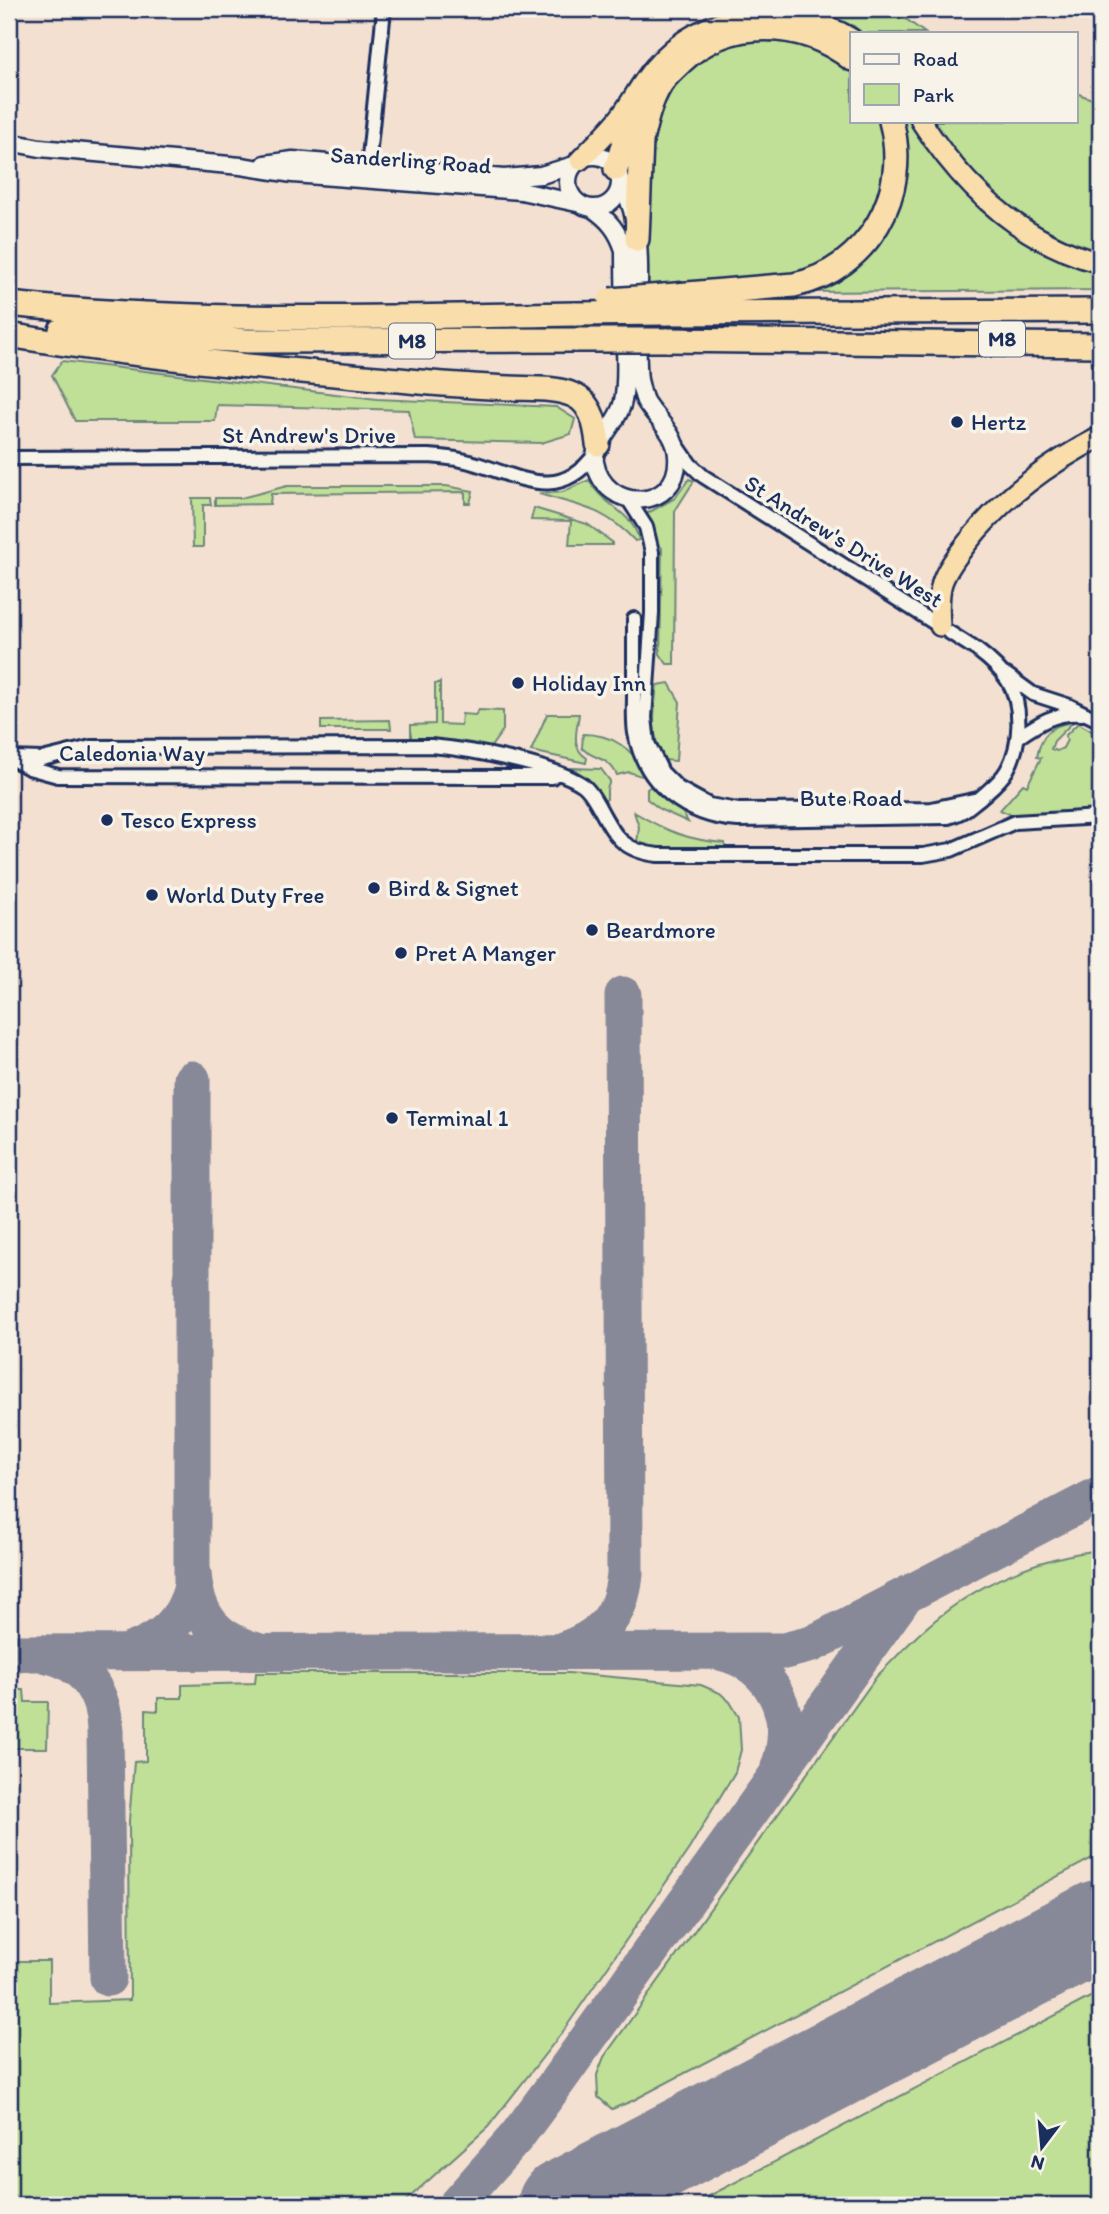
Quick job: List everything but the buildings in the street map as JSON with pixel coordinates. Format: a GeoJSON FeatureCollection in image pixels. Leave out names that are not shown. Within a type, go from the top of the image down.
{"type":"FeatureCollection","features":[{"type":"Feature","properties":{"kind":"highway"},"geometry":{"type":"LineString","coordinates":[[577,162],[617,120],[654,67],[688,36],[710,25],[750,13],[775,12],[820,22],[850,38]]}},
{"type":"Feature","properties":{"kind":"highway"},"geometry":{"type":"LineString","coordinates":[[618,174],[630,130],[659,85],[686,57],[698,49],[728,34],[744,30],[775,29],[815,37],[850,58]]}},
{"type":"Feature","properties":{"kind":"highway"},"geometry":{"type":"LineString","coordinates":[[637,239],[641,141],[659,85]]}},
{"type":"Feature","properties":{"kind":"highway"},"geometry":{"type":"LineString","coordinates":[[665,305],[809,282],[840,266],[869,239],[887,207],[897,152],[891,122]]}},
{"type":"Feature","properties":{"kind":"highway"},"geometry":{"type":"LineString","coordinates":[[922,122],[966,182],[1006,218],[1048,244],[1100,263]]}},
{"type":"Feature","properties":{"kind":"highway","name":"M8"},"geometry":{"type":"LineString","coordinates":[[9,304],[97,332],[160,314],[376,317],[665,305],[1093,310]]}},
{"type":"Feature","properties":{"kind":"highway","name":"M8"},"geometry":{"type":"LineString","coordinates":[[9,326],[248,341],[666,340],[1100,345]]}},
{"type":"Feature","properties":{"kind":"highway"},"geometry":{"type":"LineString","coordinates":[[9,335],[97,332],[462,386],[562,391],[577,397],[588,408],[596,430],[597,449]]}},
{"type":"Feature","properties":{"kind":"highway","name":"M8"},"geometry":{"type":"LineString","coordinates":[[905,342],[1100,337]]}},
{"type":"Feature","properties":{"kind":"highway"},"geometry":{"type":"LineString","coordinates":[[940,626],[939,602],[942,583],[956,557],[979,528],[1025,483],[1100,437]]}},
{"type":"Feature","properties":{"kind":"street"},"geometry":{"type":"LineString","coordinates":[[368,167],[384,9]]}},
{"type":"Feature","properties":{"kind":"street"},"geometry":{"type":"LineString","coordinates":[[1065,9],[1080,9]]}},
{"type":"Feature","properties":{"kind":"street","name":"Sanderling Road"},"geometry":{"type":"LineString","coordinates":[[9,142],[40,148],[241,166],[293,174],[521,191],[577,203]]}},
{"type":"Feature","properties":{"kind":"street"},"geometry":{"type":"LineString","coordinates":[[596,156],[604,159],[618,174],[633,212],[637,239],[639,380],[644,399],[673,439],[677,454],[677,467],[667,489],[646,499],[628,499],[616,494],[601,479],[595,463],[597,449],[618,419],[624,400],[624,250],[610,222],[593,209],[577,203],[568,189],[567,180],[577,162],[596,156]]}},
{"type":"Feature","properties":{"kind":"street","name":"Sanderling Road"},"geometry":{"type":"LineString","coordinates":[[241,166],[293,160],[504,178],[541,175],[577,162]]}},
{"type":"Feature","properties":{"kind":"street"},"geometry":{"type":"LineString","coordinates":[[593,209],[610,203],[616,197],[618,174]]}},
{"type":"Feature","properties":{"kind":"street","name":"St Andrew's Drive West"},"geometry":{"type":"LineString","coordinates":[[673,439],[690,464],[703,477],[977,650],[1033,694],[1095,718]]}},
{"type":"Feature","properties":{"kind":"street","name":"St Andrew's Drive"},"geometry":{"type":"LineString","coordinates":[[9,458],[429,456],[464,460],[530,483],[543,484],[570,477],[588,463],[597,449]]}},
{"type":"Feature","properties":{"kind":"street"},"geometry":{"type":"LineString","coordinates":[[628,499],[646,527],[652,552],[652,622],[645,718],[648,743],[662,772],[678,788],[720,813]]}},
{"type":"Feature","properties":{"kind":"street"},"geometry":{"type":"LineString","coordinates":[[634,619],[635,729],[644,760],[654,777],[677,800],[697,811],[720,813]]}},
{"type":"Feature","properties":{"kind":"street","name":"St Andrew's Drive West"},"geometry":{"type":"LineString","coordinates":[[1001,671],[1012,688],[1016,702],[1017,738]]}},
{"type":"Feature","properties":{"kind":"street"},"geometry":{"type":"LineString","coordinates":[[1017,738],[1050,717],[1066,713],[1095,718]]}},
{"type":"Feature","properties":{"kind":"street","name":"Bute Road"},"geometry":{"type":"LineString","coordinates":[[720,813],[930,809],[978,799],[998,782],[1007,769],[1017,738]]}},
{"type":"Feature","properties":{"kind":"street","name":"Caledonia Way"},"geometry":{"type":"LineString","coordinates":[[9,757],[42,759],[91,747],[431,746],[473,752],[541,768],[584,785],[620,842],[640,853],[658,855],[923,855],[951,850],[1015,822],[1100,817]]}},
{"type":"Feature","properties":{"kind":"street","name":"Caledonia Way"},"geometry":{"type":"LineString","coordinates":[[9,757],[29,768],[58,776],[516,775],[573,780]]}},
{"type":"Feature","properties":{"kind":"green space"},"geometry":{"type":"Polygon","coordinates":[[[803,9],[892,9],[924,32],[860,32],[854,26],[803,9]]]}},
{"type":"Feature","properties":{"kind":"green space"},"geometry":{"type":"Polygon","coordinates":[[[743,38],[800,39],[850,67],[850,122],[885,122],[884,194],[851,248],[797,278],[645,285],[644,174],[659,99],[695,59],[743,38]]]}},
{"type":"Feature","properties":{"kind":"green space"},"geometry":{"type":"Polygon","coordinates":[[[1078,94],[1100,102],[1100,251],[1069,241],[1023,218],[963,169],[932,122],[1078,122],[1078,94]]]}},
{"type":"Feature","properties":{"kind":"green space"},"geometry":{"type":"Polygon","coordinates":[[[899,122],[913,122],[973,203],[1023,241],[1060,259],[1100,273],[1100,290],[806,292],[870,251],[899,122]]]}},
{"type":"Feature","properties":{"kind":"green space"},"geometry":{"type":"Polygon","coordinates":[[[62,361],[377,399],[556,407],[575,419],[571,434],[541,443],[415,440],[409,410],[217,405],[215,421],[75,421],[52,375],[62,361]]]}},
{"type":"Feature","properties":{"kind":"green space"},"geometry":{"type":"Polygon","coordinates":[[[689,479],[694,481],[675,511],[674,664],[667,664],[660,654],[662,548],[658,545],[646,514],[675,498],[689,479]]]}},
{"type":"Feature","properties":{"kind":"green space"},"geometry":{"type":"Polygon","coordinates":[[[589,480],[594,489],[630,522],[639,540],[635,541],[602,515],[579,505],[539,494],[563,492],[589,480]]]}},
{"type":"Feature","properties":{"kind":"green space"},"geometry":{"type":"Polygon","coordinates":[[[287,486],[446,486],[473,491],[470,503],[465,503],[465,492],[271,494],[270,504],[215,505],[215,498],[241,498],[287,486]]]}},
{"type":"Feature","properties":{"kind":"green space"},"geometry":{"type":"Polygon","coordinates":[[[192,498],[210,498],[211,505],[203,505],[203,547],[193,547],[192,498]]]}},
{"type":"Feature","properties":{"kind":"green space"},"geometry":{"type":"Polygon","coordinates":[[[534,508],[587,524],[612,542],[612,545],[569,545],[571,521],[531,520],[534,508]]]}},
{"type":"Feature","properties":{"kind":"green space"},"geometry":{"type":"Polygon","coordinates":[[[440,682],[440,724],[461,725],[462,714],[475,715],[479,710],[503,711],[503,730],[490,748],[439,741],[411,741],[411,725],[435,724],[435,684],[440,682]]]}},
{"type":"Feature","properties":{"kind":"green space"},"geometry":{"type":"Polygon","coordinates":[[[669,683],[680,702],[676,761],[663,760],[655,732],[657,685],[669,683]]]}},
{"type":"Feature","properties":{"kind":"green space"},"geometry":{"type":"Polygon","coordinates":[[[547,714],[579,714],[576,744],[587,758],[586,763],[531,751],[547,714]]]}},
{"type":"Feature","properties":{"kind":"green space"},"geometry":{"type":"Polygon","coordinates":[[[390,720],[391,729],[321,729],[321,721],[390,720]]]}},
{"type":"Feature","properties":{"kind":"green space"},"geometry":{"type":"Polygon","coordinates":[[[1073,722],[1054,741],[1051,749],[1057,751],[1063,748],[1067,740],[1065,736],[1078,723],[1100,736],[1100,810],[1012,815],[1000,810],[1023,784],[1027,786],[1041,758],[1037,757],[1041,742],[1048,732],[1073,722]]]}},
{"type":"Feature","properties":{"kind":"green space"},"geometry":{"type":"Polygon","coordinates":[[[583,734],[603,737],[620,744],[646,772],[641,776],[629,772],[617,775],[609,764],[582,748],[583,734]]]}},
{"type":"Feature","properties":{"kind":"green space"},"geometry":{"type":"Polygon","coordinates":[[[572,768],[601,769],[610,781],[607,799],[602,802],[587,778],[572,768]]]}},
{"type":"Feature","properties":{"kind":"green space"},"geometry":{"type":"Polygon","coordinates":[[[653,785],[681,810],[688,822],[661,810],[647,799],[647,789],[653,785]]]}},
{"type":"Feature","properties":{"kind":"green space"},"geometry":{"type":"Polygon","coordinates":[[[634,812],[677,834],[725,843],[725,847],[657,847],[637,843],[639,827],[634,812]]]}},
{"type":"Feature","properties":{"kind":"green space"},"geometry":{"type":"Polygon","coordinates":[[[1100,1550],[1100,1854],[632,2101],[612,2109],[598,2097],[597,2075],[604,2057],[877,1676],[927,1627],[986,1586],[1007,1575],[1052,1559],[1100,1550]]]}},
{"type":"Feature","properties":{"kind":"green space"},"geometry":{"type":"Polygon","coordinates":[[[256,1673],[569,1673],[701,1685],[720,1693],[730,1702],[739,1717],[741,1750],[735,1772],[689,1849],[564,2030],[488,2127],[401,2205],[9,2205],[9,1961],[49,1961],[49,2003],[130,2000],[129,1821],[134,1762],[146,1761],[146,1710],[158,1711],[158,1698],[182,1698],[182,1685],[255,1683],[256,1673]]]}},
{"type":"Feature","properties":{"kind":"green space"},"geometry":{"type":"Polygon","coordinates":[[[9,1690],[24,1690],[25,1702],[48,1702],[47,1748],[9,1748],[9,1690]]]}},
{"type":"Feature","properties":{"kind":"green space"},"geometry":{"type":"Polygon","coordinates":[[[1100,1992],[1100,2205],[692,2205],[1100,1992]]]}},
{"type":"Feature","properties":{"kind":"taxiway"},"geometry":{"type":"LineString","coordinates":[[563,1650],[589,1638],[608,1623],[619,1602],[625,1574],[623,995]]}},
{"type":"Feature","properties":{"kind":"taxiway"},"geometry":{"type":"LineString","coordinates":[[130,1651],[152,1641],[170,1628],[183,1610],[192,1587],[192,1079]]}},
{"type":"Feature","properties":{"kind":"taxiway"},"geometry":{"type":"LineString","coordinates":[[9,1653],[784,1651],[812,1644],[1100,1494]]}},
{"type":"Feature","properties":{"kind":"taxiway"},"geometry":{"type":"LineString","coordinates":[[193,1573],[198,1602],[210,1624],[230,1640],[257,1651]]}},
{"type":"Feature","properties":{"kind":"taxiway"},"geometry":{"type":"LineString","coordinates":[[456,2205],[517,2136],[557,2082],[900,1603]]}},
{"type":"Feature","properties":{"kind":"taxiway"},"geometry":{"type":"LineString","coordinates":[[720,1652],[739,1658],[754,1668],[767,1681],[776,1696],[783,1712],[785,1730],[779,1767]]}},
{"type":"Feature","properties":{"kind":"taxiway"},"geometry":{"type":"LineString","coordinates":[[47,1655],[72,1665],[82,1673],[96,1693],[104,1717],[108,1978]]}},
{"type":"Feature","properties":{"kind":"runway"},"geometry":{"type":"LineString","coordinates":[[563,2205],[1100,1925]]}},
{"type":"Feature","properties":{"kind":"place","name":"Hertz"},"geometry":{"type":"Point","coordinates":[957,422]}},
{"type":"Feature","properties":{"kind":"place","name":"Holiday Inn"},"geometry":{"type":"Point","coordinates":[518,683]}},
{"type":"Feature","properties":{"kind":"place","name":"Tesco Express"},"geometry":{"type":"Point","coordinates":[107,820]}},
{"type":"Feature","properties":{"kind":"place","name":"Bird & Signet"},"geometry":{"type":"Point","coordinates":[374,888]}},
{"type":"Feature","properties":{"kind":"place","name":"World Duty Free"},"geometry":{"type":"Point","coordinates":[152,895]}},
{"type":"Feature","properties":{"kind":"place","name":"Beardmore"},"geometry":{"type":"Point","coordinates":[592,930]}},
{"type":"Feature","properties":{"kind":"place","name":"Pret A Manger"},"geometry":{"type":"Point","coordinates":[401,953]}},
{"type":"Feature","properties":{"kind":"place","name":"Terminal 1"},"geometry":{"type":"Point","coordinates":[392,1118]}}]}
